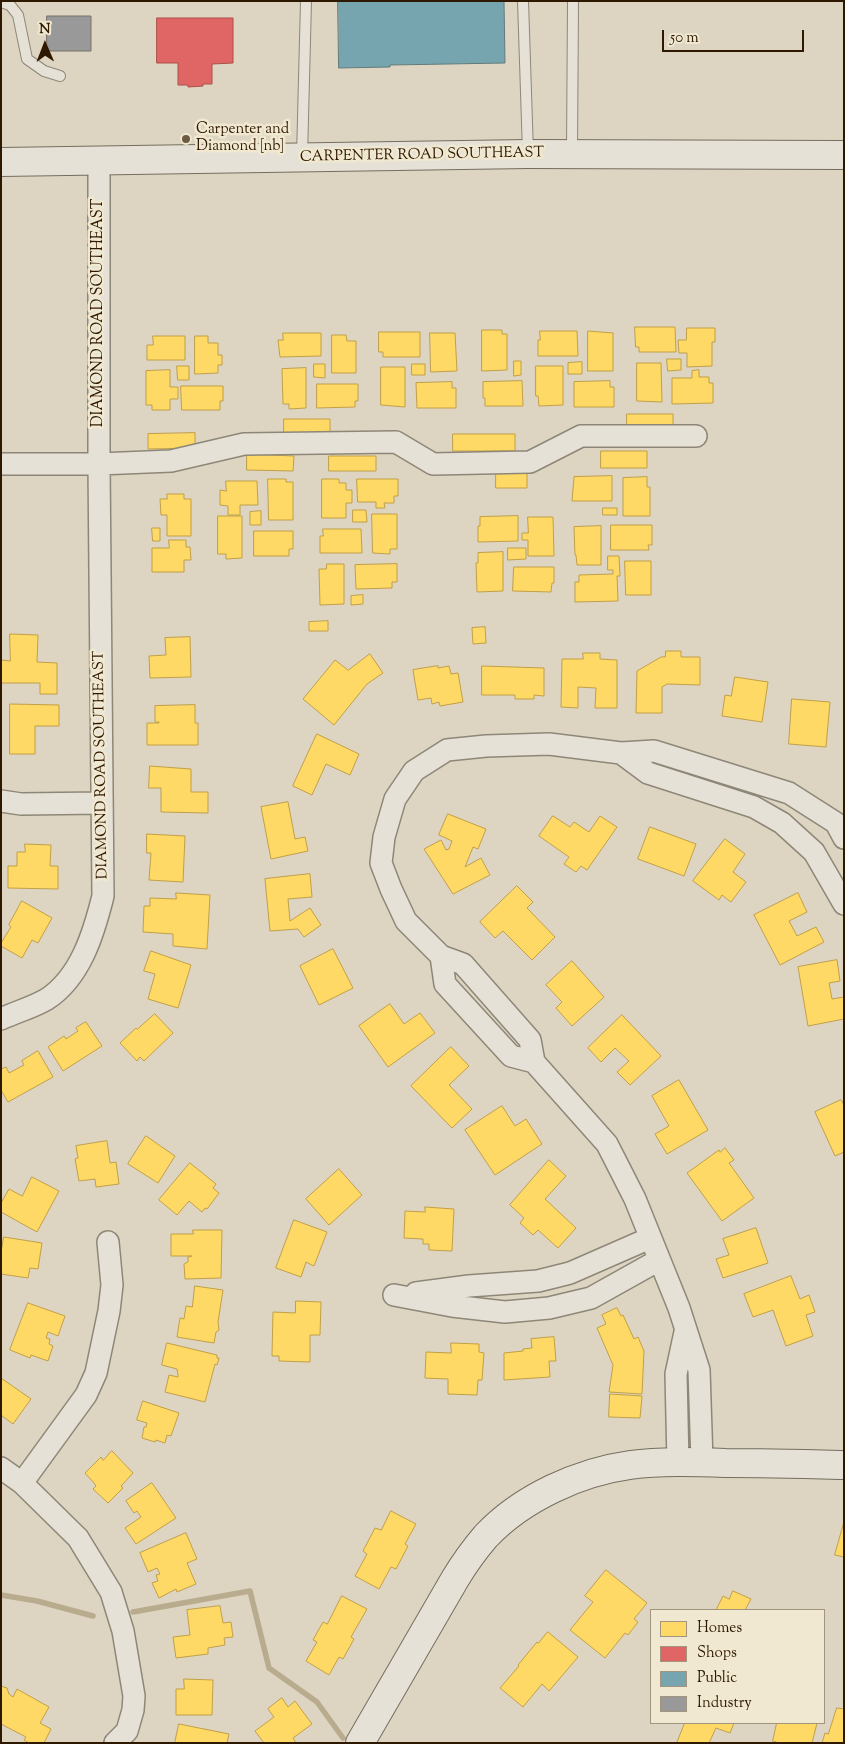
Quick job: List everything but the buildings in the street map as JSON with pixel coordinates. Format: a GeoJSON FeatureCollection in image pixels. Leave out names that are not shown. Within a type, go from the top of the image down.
{"type":"FeatureCollection","features":[{"type":"Feature","properties":{"kind":"street","name":"CARPENTER ROAD SOUTHEAST"},"geometry":{"type":"LineString","coordinates":[[1,162],[528,154],[844,155]]}},
{"type":"Feature","properties":{"kind":"street","name":"DIAMOND ROAD SOUTHEAST"},"geometry":{"type":"LineString","coordinates":[[1,1018],[46,1000],[60,989],[81,961],[97,922],[103,896],[99,464],[99,162]]}},
{"type":"Feature","properties":{"kind":"street"},"geometry":{"type":"LineString","coordinates":[[1,464],[99,464],[171,461],[244,444],[396,442],[433,464],[530,462],[580,436],[696,436]]}},
{"type":"Feature","properties":{"kind":"street"},"geometry":{"type":"LineString","coordinates":[[690,1463],[676,1374],[685,1332],[679,1308],[635,1199],[607,1144],[534,1062],[511,1056],[445,984],[441,956],[406,921],[390,889],[381,863],[384,837],[395,799],[414,771],[447,750],[486,746],[549,744],[621,753],[654,751],[789,793],[841,827]]}},
{"type":"Feature","properties":{"kind":"street"},"geometry":{"type":"LineString","coordinates":[[621,753],[648,773],[754,807],[782,823],[814,852],[844,904]]}},
{"type":"Feature","properties":{"kind":"street"},"geometry":{"type":"LineString","coordinates":[[1,801],[21,804],[102,803]]}},
{"type":"Feature","properties":{"kind":"street"},"geometry":{"type":"LineString","coordinates":[[650,1238],[570,1273],[538,1281],[469,1286],[394,1296],[452,1306],[505,1312],[550,1308],[592,1298],[659,1260]]}},
{"type":"Feature","properties":{"kind":"street"},"geometry":{"type":"LineString","coordinates":[[22,1482],[86,1395],[96,1373],[111,1294],[108,1242]]}},
{"type":"Feature","properties":{"kind":"street"},"geometry":{"type":"LineString","coordinates":[[360,1743],[469,1558],[487,1535],[512,1514],[540,1495],[570,1480],[602,1470],[631,1465],[690,1463],[844,1465]]}},
{"type":"Feature","properties":{"kind":"street"},"geometry":{"type":"LineString","coordinates":[[1,1468],[22,1482],[78,1538],[111,1592],[123,1631],[134,1696],[133,1710],[127,1732],[115,1743]]}},
{"type":"Feature","properties":{"kind":"lane"},"geometry":{"type":"LineString","coordinates":[[302,158],[306,1]]}},
{"type":"Feature","properties":{"kind":"lane"},"geometry":{"type":"LineString","coordinates":[[523,1],[528,154]]}},
{"type":"Feature","properties":{"kind":"lane"},"geometry":{"type":"LineString","coordinates":[[572,154],[573,1]]}},
{"type":"Feature","properties":{"kind":"lane"},"geometry":{"type":"LineString","coordinates":[[1,2],[10,5],[18,15],[27,60],[44,71],[60,76]]}},
{"type":"Feature","properties":{"kind":"waterway"},"geometry":{"type":"LineString","coordinates":[[133,1612],[250,1591],[269,1668],[317,1702],[343,1738]]}},
{"type":"Feature","properties":{"kind":"waterway"},"geometry":{"type":"LineString","coordinates":[[1,1595],[37,1601],[93,1616]]}},
{"type":"Feature","properties":{"kind":"place","name":"Carpenter and Diamond [nb]"},"geometry":{"type":"Point","coordinates":[186,139]}}]}
